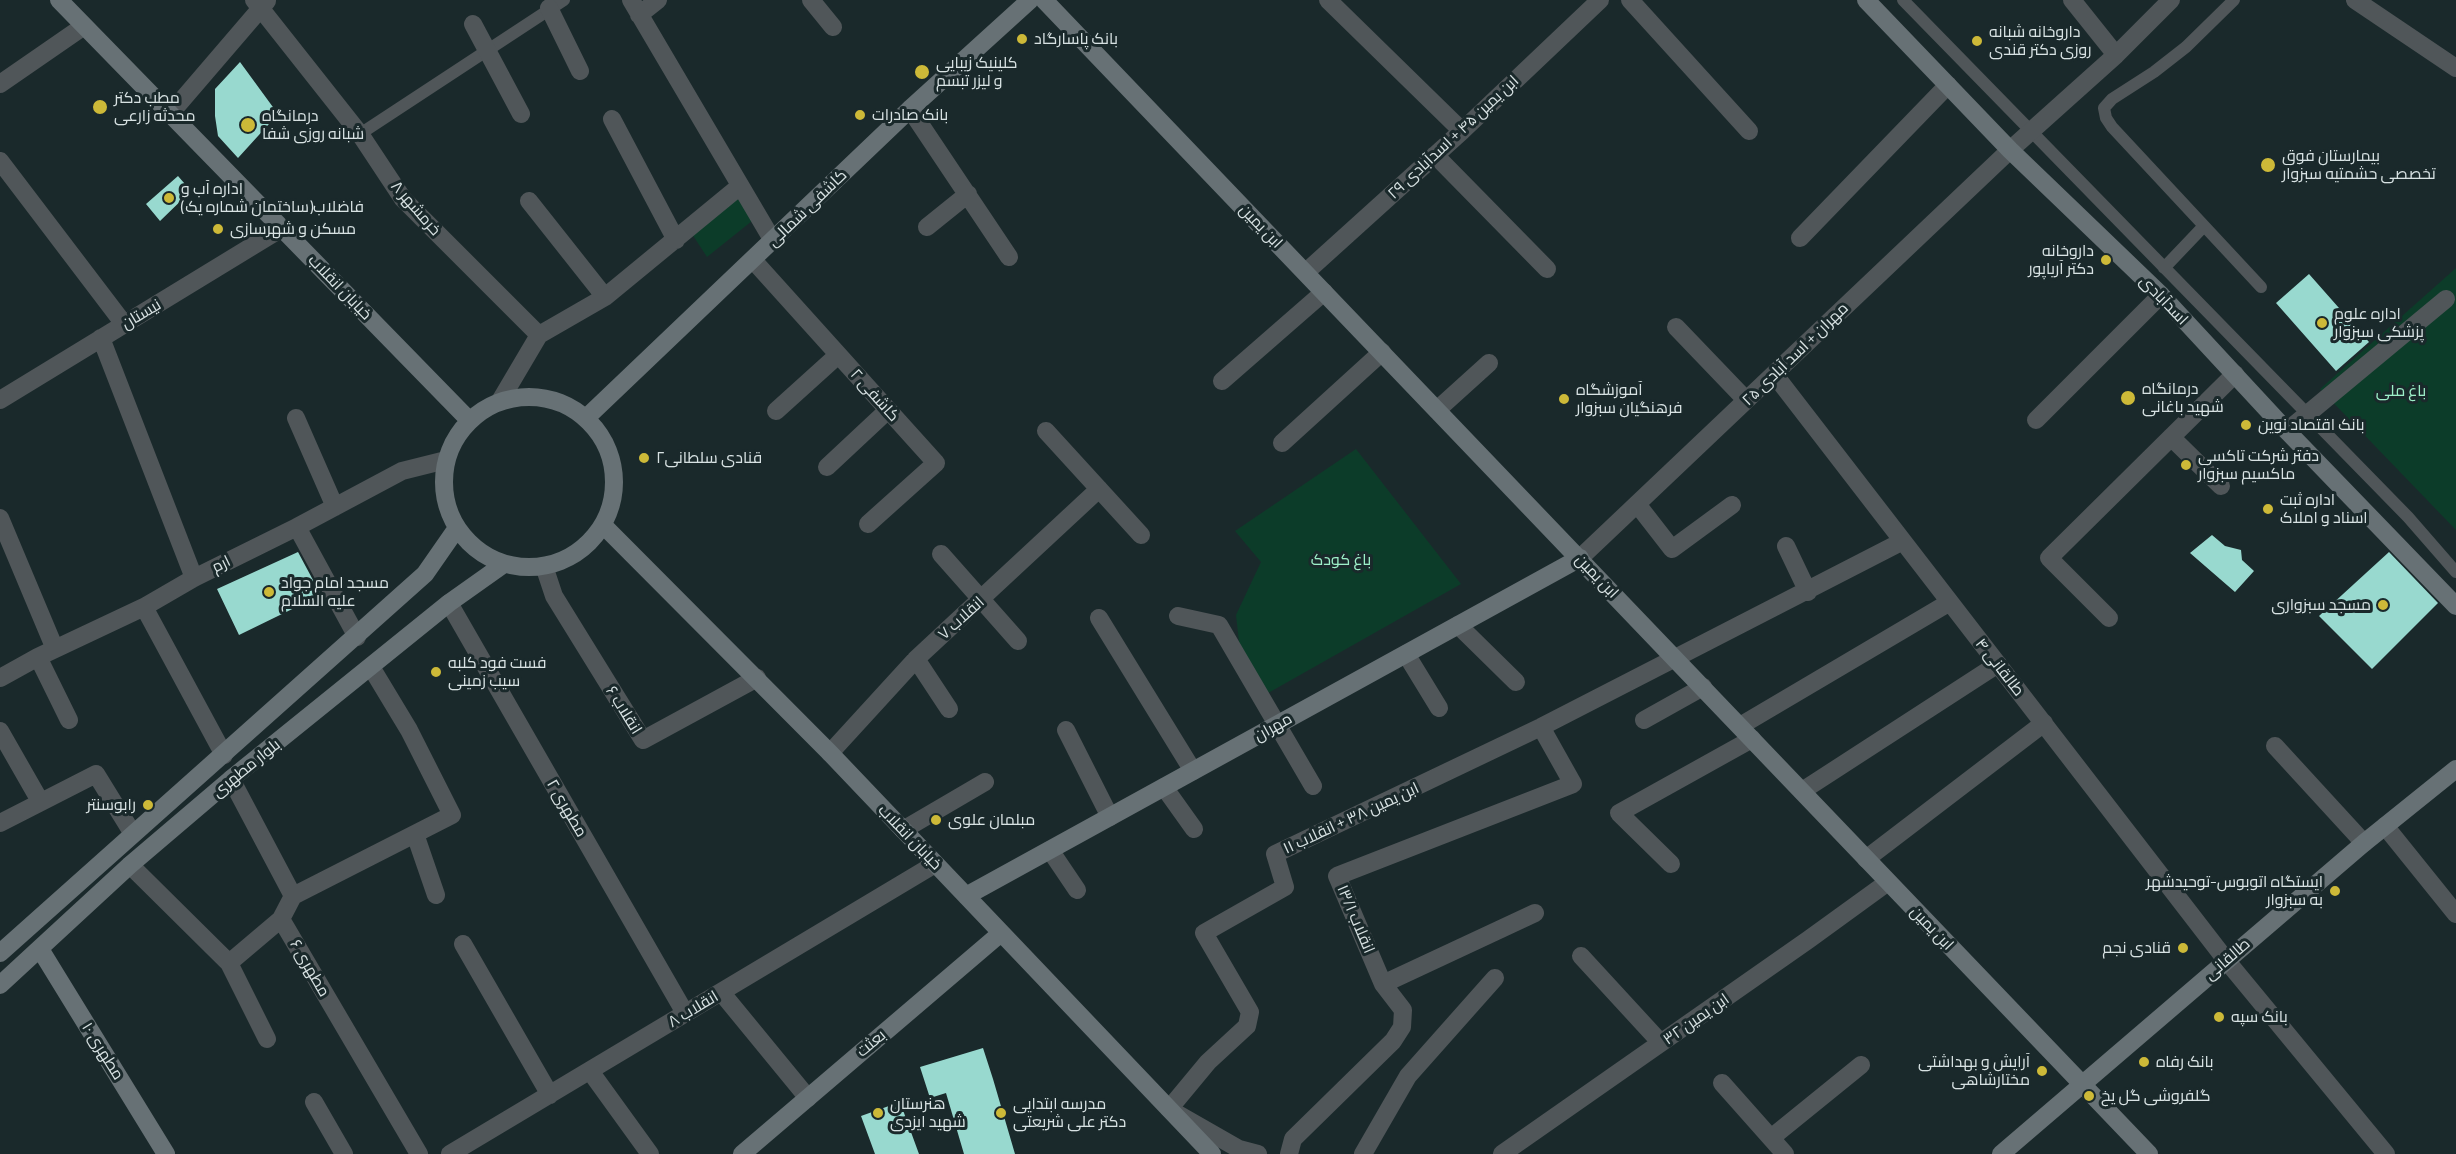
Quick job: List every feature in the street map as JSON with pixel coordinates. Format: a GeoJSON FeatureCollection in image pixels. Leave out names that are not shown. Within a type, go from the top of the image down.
{"type":"FeatureCollection","features":[{"type":"Feature","properties":{"kind":"main road","name":"خیابان انقلاب"},"geometry":{"type":"LineString","coordinates":[[59,0],[470,420]]}},
{"type":"Feature","properties":{"kind":"main road","name":"کاشفی شمالی"},"geometry":{"type":"LineString","coordinates":[[586,418],[910,109],[1030,0]]}},
{"type":"Feature","properties":{"kind":"main road","name":"ابن یمین"},"geometry":{"type":"LineString","coordinates":[[1044,0],[2149,1154]]}},
{"type":"Feature","properties":{"kind":"main road","name":"اسدآبادی"},"geometry":{"type":"LineString","coordinates":[[1866,0],[2010,150],[2161,295],[2287,431],[2456,606]]}},
{"type":"Feature","properties":{"kind":"main road"},"geometry":{"type":"LineString","coordinates":[[523,396],[545,398],[567,405],[586,418],[601,435],[611,457],[615,480],[612,503],[603,525],[588,544],[567,559],[544,566],[524,567],[504,564],[477,550],[457,528],[447,506],[444,483],[446,460],[459,432],[484,409],[500,401],[523,396]]}},
{"type":"Feature","properties":{"kind":"main road","name":"خیابان انقلاب"},"geometry":{"type":"LineString","coordinates":[[603,525],[830,753],[1212,1154]]}},
{"type":"Feature","properties":{"kind":"main road","name":"بلوار مطهری"},"geometry":{"type":"LineString","coordinates":[[0,953],[426,574],[457,528]]}},
{"type":"Feature","properties":{"kind":"main road","name":"مهران"},"geometry":{"type":"LineString","coordinates":[[966,896],[1580,558]]}},
{"type":"Feature","properties":{"kind":"main road","name":"بلوار مطهری"},"geometry":{"type":"LineString","coordinates":[[0,985],[130,865],[231,779],[449,603],[504,564]]}},
{"type":"Feature","properties":{"kind":"main road","name":"طالقانی"},"geometry":{"type":"LineString","coordinates":[[2001,1154],[2364,843],[2456,769]]}},
{"type":"Feature","properties":{"kind":"main road","name":"بعثت"},"geometry":{"type":"LineString","coordinates":[[742,1154],[1001,933]]}},
{"type":"Feature","properties":{"kind":"main road","name":"مطهری ۱۰"},"geometry":{"type":"LineString","coordinates":[[40,949],[166,1154]]}},
{"type":"Feature","properties":{"kind":"street"},"geometry":{"type":"LineString","coordinates":[[658,0],[635,7],[773,241]]}},
{"type":"Feature","properties":{"kind":"street"},"geometry":{"type":"LineString","coordinates":[[811,0],[833,27]]}},
{"type":"Feature","properties":{"kind":"street"},"geometry":{"type":"LineString","coordinates":[[1328,0],[1462,130]]}},
{"type":"Feature","properties":{"kind":"street","name":"ابن یمین ۴۵ + اسدآبادی ۲۹"},"geometry":{"type":"LineString","coordinates":[[1306,272],[1600,0]]}},
{"type":"Feature","properties":{"kind":"street"},"geometry":{"type":"LineString","coordinates":[[1630,0],[1749,131]]}},
{"type":"Feature","properties":{"kind":"street"},"geometry":{"type":"LineString","coordinates":[[2072,0],[2116,55]]}},
{"type":"Feature","properties":{"kind":"street","name":"مهران + اسد آبادی ۲۵"},"geometry":{"type":"LineString","coordinates":[[1580,558],[2010,150],[2116,55],[2171,0]]}},
{"type":"Feature","properties":{"kind":"street"},"geometry":{"type":"LineString","coordinates":[[2355,0],[2456,68]]}},
{"type":"Feature","properties":{"kind":"street"},"geometry":{"type":"LineString","coordinates":[[171,114],[260,3]]}},
{"type":"Feature","properties":{"kind":"street","name":"خرمشهر ۸"},"geometry":{"type":"LineString","coordinates":[[260,3],[360,134],[403,199],[539,335]]}},
{"type":"Feature","properties":{"kind":"street"},"geometry":{"type":"LineString","coordinates":[[556,4],[580,71]]}},
{"type":"Feature","properties":{"kind":"street"},"geometry":{"type":"LineString","coordinates":[[473,24],[521,114]]}},
{"type":"Feature","properties":{"kind":"street"},"geometry":{"type":"LineString","coordinates":[[0,84],[84,26]]}},
{"type":"Feature","properties":{"kind":"street"},"geometry":{"type":"LineString","coordinates":[[1800,238],[1948,85]]}},
{"type":"Feature","properties":{"kind":"street"},"geometry":{"type":"LineString","coordinates":[[910,109],[1009,257]]}},
{"type":"Feature","properties":{"kind":"street"},"geometry":{"type":"LineString","coordinates":[[612,119],[676,240]]}},
{"type":"Feature","properties":{"kind":"street"},"geometry":{"type":"LineString","coordinates":[[1435,155],[1547,269]]}},
{"type":"Feature","properties":{"kind":"street"},"geometry":{"type":"LineString","coordinates":[[0,161],[124,324]]}},
{"type":"Feature","properties":{"kind":"street"},"geometry":{"type":"LineString","coordinates":[[500,401],[539,335],[605,297],[740,186]]}},
{"type":"Feature","properties":{"kind":"street"},"geometry":{"type":"LineString","coordinates":[[927,227],[968,195]]}},
{"type":"Feature","properties":{"kind":"street"},"geometry":{"type":"LineString","coordinates":[[529,201],[605,297]]}},
{"type":"Feature","properties":{"kind":"street","name":"نیستان"},"geometry":{"type":"LineString","coordinates":[[0,400],[282,228]]}},
{"type":"Feature","properties":{"kind":"street","name":"کاشفی ۲"},"geometry":{"type":"LineString","coordinates":[[753,260],[936,463],[868,524]]}},
{"type":"Feature","properties":{"kind":"street"},"geometry":{"type":"LineString","coordinates":[[1222,381],[1324,292]]}},
{"type":"Feature","properties":{"kind":"street"},"geometry":{"type":"LineString","coordinates":[[2036,420],[2161,295]]}},
{"type":"Feature","properties":{"kind":"street"},"geometry":{"type":"LineString","coordinates":[[2287,431],[2446,299]]}},
{"type":"Feature","properties":{"kind":"street"},"geometry":{"type":"LineString","coordinates":[[1676,327],[1746,400]]}},
{"type":"Feature","properties":{"kind":"street"},"geometry":{"type":"LineString","coordinates":[[100,338],[194,578]]}},
{"type":"Feature","properties":{"kind":"street"},"geometry":{"type":"LineString","coordinates":[[1282,443],[1382,352]]}},
{"type":"Feature","properties":{"kind":"street"},"geometry":{"type":"LineString","coordinates":[[776,411],[838,355]]}},
{"type":"Feature","properties":{"kind":"street"},"geometry":{"type":"LineString","coordinates":[[1437,410],[1489,363]]}},
{"type":"Feature","properties":{"kind":"street","name":"طالقانی ۴"},"geometry":{"type":"LineString","coordinates":[[1774,374],[2226,960],[2386,1154]]}},
{"type":"Feature","properties":{"kind":"street"},"geometry":{"type":"LineString","coordinates":[[2109,618],[2049,558],[2235,374]]}},
{"type":"Feature","properties":{"kind":"street"},"geometry":{"type":"LineString","coordinates":[[827,467],[888,410]]}},
{"type":"Feature","properties":{"kind":"street"},"geometry":{"type":"LineString","coordinates":[[296,418],[334,507]]}},
{"type":"Feature","properties":{"kind":"street"},"geometry":{"type":"LineString","coordinates":[[1046,431],[1141,535]]}},
{"type":"Feature","properties":{"kind":"street"},"geometry":{"type":"LineString","coordinates":[[2171,437],[2221,486]]}},
{"type":"Feature","properties":{"kind":"street","name":"ارم"},"geometry":{"type":"LineString","coordinates":[[0,678],[38,657],[144,607],[194,578],[402,471],[446,460]]}},
{"type":"Feature","properties":{"kind":"street","name":"انقلاب ۷"},"geometry":{"type":"LineString","coordinates":[[830,753],[916,659],[1099,489]]}},
{"type":"Feature","properties":{"kind":"street"},"geometry":{"type":"LineString","coordinates":[[1637,504],[1672,549],[1732,506]]}},
{"type":"Feature","properties":{"kind":"street"},"geometry":{"type":"LineString","coordinates":[[0,518],[55,649]]}},
{"type":"Feature","properties":{"kind":"street"},"geometry":{"type":"LineString","coordinates":[[297,527],[357,637]]}},
{"type":"Feature","properties":{"kind":"street","name":"ابن یمین ۳۸ + انقلاب ۱۱"},"geometry":{"type":"LineString","coordinates":[[1169,1109],[1208,1062],[1247,1026],[1250,1012],[1204,933],[1286,887],[1275,854],[1541,728],[1903,542]]}},
{"type":"Feature","properties":{"kind":"street"},"geometry":{"type":"LineString","coordinates":[[1786,546],[1808,592]]}},
{"type":"Feature","properties":{"kind":"street"},"geometry":{"type":"LineString","coordinates":[[941,554],[1018,641]]}},
{"type":"Feature","properties":{"kind":"street","name":"انقلاب ۶"},"geometry":{"type":"LineString","coordinates":[[544,566],[554,596],[643,740],[757,678]]}},
{"type":"Feature","properties":{"kind":"street"},"geometry":{"type":"LineString","coordinates":[[1671,864],[1619,813],[1950,602]]}},
{"type":"Feature","properties":{"kind":"street","name":"مطهری ۲"},"geometry":{"type":"LineString","coordinates":[[449,603],[685,1013]]}},
{"type":"Feature","properties":{"kind":"street"},"geometry":{"type":"LineString","coordinates":[[144,607],[224,755]]}},
{"type":"Feature","properties":{"kind":"street"},"geometry":{"type":"LineString","coordinates":[[1178,616],[1219,625],[1313,786]]}},
{"type":"Feature","properties":{"kind":"street"},"geometry":{"type":"LineString","coordinates":[[1099,618],[1193,771]]}},
{"type":"Feature","properties":{"kind":"street"},"geometry":{"type":"LineString","coordinates":[[1458,626],[1516,682]]}},
{"type":"Feature","properties":{"kind":"street"},"geometry":{"type":"LineString","coordinates":[[1406,654],[1439,708]]}},
{"type":"Feature","properties":{"kind":"street"},"geometry":{"type":"LineString","coordinates":[[38,657],[69,720]]}},
{"type":"Feature","properties":{"kind":"street"},"geometry":{"type":"LineString","coordinates":[[916,659],[949,709]]}},
{"type":"Feature","properties":{"kind":"street"},"geometry":{"type":"LineString","coordinates":[[1802,791],[1998,664]]}},
{"type":"Feature","properties":{"kind":"street"},"geometry":{"type":"LineString","coordinates":[[229,963],[281,919],[293,896],[452,815],[409,730],[371,667]]}},
{"type":"Feature","properties":{"kind":"street"},"geometry":{"type":"LineString","coordinates":[[1644,720],[1703,687]]}},
{"type":"Feature","properties":{"kind":"street"},"geometry":{"type":"LineString","coordinates":[[1866,859],[2044,723]]}},
{"type":"Feature","properties":{"kind":"street","name":"انقلاب ۱۳/۱"},"geometry":{"type":"LineString","coordinates":[[1289,1154],[1293,1139],[1393,1041],[1402,1027],[1403,1010],[1383,984],[1338,876],[1573,784],[1541,728]]}},
{"type":"Feature","properties":{"kind":"street"},"geometry":{"type":"LineString","coordinates":[[0,730],[40,801]]}},
{"type":"Feature","properties":{"kind":"street"},"geometry":{"type":"LineString","coordinates":[[1066,730],[1110,817]]}},
{"type":"Feature","properties":{"kind":"street"},"geometry":{"type":"LineString","coordinates":[[2275,746],[2364,843]]}},
{"type":"Feature","properties":{"kind":"street"},"geometry":{"type":"LineString","coordinates":[[0,823],[96,774],[133,834]]}},
{"type":"Feature","properties":{"kind":"street"},"geometry":{"type":"LineString","coordinates":[[231,779],[293,896]]}},
{"type":"Feature","properties":{"kind":"street"},"geometry":{"type":"LineString","coordinates":[[903,830],[985,782]]}},
{"type":"Feature","properties":{"kind":"street"},"geometry":{"type":"LineString","coordinates":[[1164,787],[1194,830]]}},
{"type":"Feature","properties":{"kind":"street"},"geometry":{"type":"LineString","coordinates":[[2385,826],[2456,915]]}},
{"type":"Feature","properties":{"kind":"street"},"geometry":{"type":"LineString","coordinates":[[415,834],[436,895]]}},
{"type":"Feature","properties":{"kind":"street"},"geometry":{"type":"LineString","coordinates":[[1050,850],[1077,890]]}},
{"type":"Feature","properties":{"kind":"street","name":"انقلاب ۸"},"geometry":{"type":"LineString","coordinates":[[457,1152],[935,864]]}},
{"type":"Feature","properties":{"kind":"street"},"geometry":{"type":"LineString","coordinates":[[130,865],[229,963],[267,1039]]}},
{"type":"Feature","properties":{"kind":"street","name":"ابن یمین ۳۲"},"geometry":{"type":"LineString","coordinates":[[1502,1154],[1888,882]]}},
{"type":"Feature","properties":{"kind":"street"},"geometry":{"type":"LineString","coordinates":[[1383,984],[1535,913]]}},
{"type":"Feature","properties":{"kind":"street","name":"مطهری ۶"},"geometry":{"type":"LineString","coordinates":[[281,919],[419,1154]]}},
{"type":"Feature","properties":{"kind":"street"},"geometry":{"type":"LineString","coordinates":[[463,944],[550,1095]]}},
{"type":"Feature","properties":{"kind":"street"},"geometry":{"type":"LineString","coordinates":[[1581,956],[1661,1043]]}},
{"type":"Feature","properties":{"kind":"street"},"geometry":{"type":"LineString","coordinates":[[1363,1154],[1408,1076],[1495,978]]}},
{"type":"Feature","properties":{"kind":"street"},"geometry":{"type":"LineString","coordinates":[[721,992],[807,1098]]}},
{"type":"Feature","properties":{"kind":"street"},"geometry":{"type":"LineString","coordinates":[[1771,1138],[1861,1065]]}},
{"type":"Feature","properties":{"kind":"street"},"geometry":{"type":"LineString","coordinates":[[590,1071],[650,1154]]}},
{"type":"Feature","properties":{"kind":"street"},"geometry":{"type":"LineString","coordinates":[[1722,1083],[1785,1154]]}},
{"type":"Feature","properties":{"kind":"street"},"geometry":{"type":"LineString","coordinates":[[314,1102],[344,1154]]}},
{"type":"Feature","properties":{"kind":"street"},"geometry":{"type":"LineString","coordinates":[[1169,1109],[1239,1149],[1258,1154]]}},
{"type":"Feature","properties":{"kind":"lane"},"geometry":{"type":"LineString","coordinates":[[1903,0],[2408,517],[2456,572]]}},
{"type":"Feature","properties":{"kind":"lane"},"geometry":{"type":"LineString","coordinates":[[2234,0],[2186,48],[2112,99],[2104,108],[2106,118],[2112,127],[2261,287]]}},
{"type":"Feature","properties":{"kind":"lane"},"geometry":{"type":"LineString","coordinates":[[360,134],[556,4]]}},
{"type":"Feature","properties":{"kind":"lane"},"geometry":{"type":"LineString","coordinates":[[2164,268],[2203,227]]}},
{"type":"Feature","properties":{"kind":"green space"},"geometry":{"type":"Polygon","coordinates":[[[736,195],[752,221],[707,257],[692,234],[736,195]]]}},
{"type":"Feature","properties":{"kind":"green space","name":"باغ ملی"},"geometry":{"type":"Polygon","coordinates":[[[2456,268],[2456,530],[2320,389],[2456,268]]]}},
{"type":"Feature","properties":{"kind":"green space","name":"باغ کودک"},"geometry":{"type":"Polygon","coordinates":[[[1356,449],[1461,584],[1254,701],[1243,677],[1236,615],[1261,562],[1235,531],[1356,449]]]}},
{"type":"Feature","properties":{"kind":"building"},"geometry":{"type":"Polygon","coordinates":[[[240,62],[278,114],[238,158],[218,136],[215,89],[240,62]]]}},
{"type":"Feature","properties":{"kind":"building","name":"اداره آب و فاضلاب(ساختمان شماره یک)"},"geometry":{"type":"Polygon","coordinates":[[[178,176],[191,191],[160,221],[146,204],[178,176]]]}},
{"type":"Feature","properties":{"kind":"building","name":"اداره علوم پزشکی سبزوار"},"geometry":{"type":"Polygon","coordinates":[[[2309,274],[2369,342],[2336,371],[2276,303],[2309,274]]]}},
{"type":"Feature","properties":{"kind":"building"},"geometry":{"type":"Polygon","coordinates":[[[2212,535],[2225,546],[2241,550],[2242,560],[2254,571],[2235,592],[2190,553],[2212,535]]]}},
{"type":"Feature","properties":{"kind":"building","name":"مسجد امام جواد علیه السلام"},"geometry":{"type":"Polygon","coordinates":[[[298,552],[321,595],[239,635],[217,589],[298,552]]]}},
{"type":"Feature","properties":{"kind":"building","name":"مسجد سبزواری"},"geometry":{"type":"Polygon","coordinates":[[[2389,552],[2438,603],[2372,669],[2319,616],[2389,552]]]}},
{"type":"Feature","properties":{"kind":"building"},"geometry":{"type":"Polygon","coordinates":[[[983,1048],[1015,1154],[964,1154],[946,1093],[930,1098],[920,1067],[983,1048]]]}},
{"type":"Feature","properties":{"kind":"building"},"geometry":{"type":"Polygon","coordinates":[[[900,1102],[919,1154],[875,1154],[861,1116],[900,1102]]]}},
{"type":"Feature","properties":{"kind":"place","name":"بانک پاسارگاد"},"geometry":{"type":"Point","coordinates":[1022,39]}},
{"type":"Feature","properties":{"kind":"place","name":"داروخانه شبانه روزی دکتر قندی"},"geometry":{"type":"Point","coordinates":[1977,41]}},
{"type":"Feature","properties":{"kind":"place","name":"کلینیک زیبایی و لیزر تبسم"},"geometry":{"type":"Point","coordinates":[922,72]}},
{"type":"Feature","properties":{"kind":"place","name":"مطب دکتر محدثه زارعی"},"geometry":{"type":"Point","coordinates":[100,107]}},
{"type":"Feature","properties":{"kind":"place","name":"بانک صادرات"},"geometry":{"type":"Point","coordinates":[860,115]}},
{"type":"Feature","properties":{"kind":"place","name":"درمانگاه شبانه روزی شفا"},"geometry":{"type":"Point","coordinates":[248,125]}},
{"type":"Feature","properties":{"kind":"place","name":"بیمارستان فوق تخصصی حشمتیه سبزوار"},"geometry":{"type":"Point","coordinates":[2268,165]}},
{"type":"Feature","properties":{"kind":"place","name":"اداره آب و فاضلاب(ساختمان شماره یک)"},"geometry":{"type":"Point","coordinates":[169,198]}},
{"type":"Feature","properties":{"kind":"place","name":"مسکن و شهرسازی"},"geometry":{"type":"Point","coordinates":[218,229]}},
{"type":"Feature","properties":{"kind":"place","name":"داروخانه دکتر آریاپور"},"geometry":{"type":"Point","coordinates":[2106,260]}},
{"type":"Feature","properties":{"kind":"place","name":"اداره علوم پزشکی سبزوار"},"geometry":{"type":"Point","coordinates":[2322,323]}},
{"type":"Feature","properties":{"kind":"place","name":"درمانگاه شهید باغانی"},"geometry":{"type":"Point","coordinates":[2128,398]}},
{"type":"Feature","properties":{"kind":"place","name":"آموزشگاه فرهنگیان سبزوار"},"geometry":{"type":"Point","coordinates":[1564,399]}},
{"type":"Feature","properties":{"kind":"place","name":"بانک اقتصاد نوین"},"geometry":{"type":"Point","coordinates":[2246,425]}},
{"type":"Feature","properties":{"kind":"place","name":"قنادی سلطانی۲"},"geometry":{"type":"Point","coordinates":[644,458]}},
{"type":"Feature","properties":{"kind":"place","name":"دفتر شرکت تاکسی ماکسیم سبزوار"},"geometry":{"type":"Point","coordinates":[2186,465]}},
{"type":"Feature","properties":{"kind":"place","name":"اداره ثبت اسناد و املاک"},"geometry":{"type":"Point","coordinates":[2268,509]}},
{"type":"Feature","properties":{"kind":"place","name":"مسجد امام جواد علیه السلام"},"geometry":{"type":"Point","coordinates":[269,592]}},
{"type":"Feature","properties":{"kind":"place","name":"مسجد سبزواری"},"geometry":{"type":"Point","coordinates":[2383,605]}},
{"type":"Feature","properties":{"kind":"place","name":"فست فود کلبه سیب زمینی"},"geometry":{"type":"Point","coordinates":[436,672]}},
{"type":"Feature","properties":{"kind":"place","name":"رابوسنتر"},"geometry":{"type":"Point","coordinates":[148,805]}},
{"type":"Feature","properties":{"kind":"place","name":"مبلمان علوی"},"geometry":{"type":"Point","coordinates":[936,820]}},
{"type":"Feature","properties":{"kind":"place","name":"ایستگاه اتوبوس-توحیدشهر به سبزوار"},"geometry":{"type":"Point","coordinates":[2335,891]}},
{"type":"Feature","properties":{"kind":"place","name":"قنادی نجم"},"geometry":{"type":"Point","coordinates":[2183,948]}},
{"type":"Feature","properties":{"kind":"place","name":"بانک سپه"},"geometry":{"type":"Point","coordinates":[2219,1017]}},
{"type":"Feature","properties":{"kind":"place","name":"بانک رفاه"},"geometry":{"type":"Point","coordinates":[2144,1062]}},
{"type":"Feature","properties":{"kind":"place","name":"آرایش و بهداشتی مختارشاهی"},"geometry":{"type":"Point","coordinates":[2042,1071]}},
{"type":"Feature","properties":{"kind":"place","name":"گلفروشی گل یخ"},"geometry":{"type":"Point","coordinates":[2089,1096]}},
{"type":"Feature","properties":{"kind":"place","name":"هنرستان شهید ایزدی"},"geometry":{"type":"Point","coordinates":[878,1113]}},
{"type":"Feature","properties":{"kind":"place","name":"مدرسه ابتدایی دکتر علی شریعتی"},"geometry":{"type":"Point","coordinates":[1001,1113]}}]}
